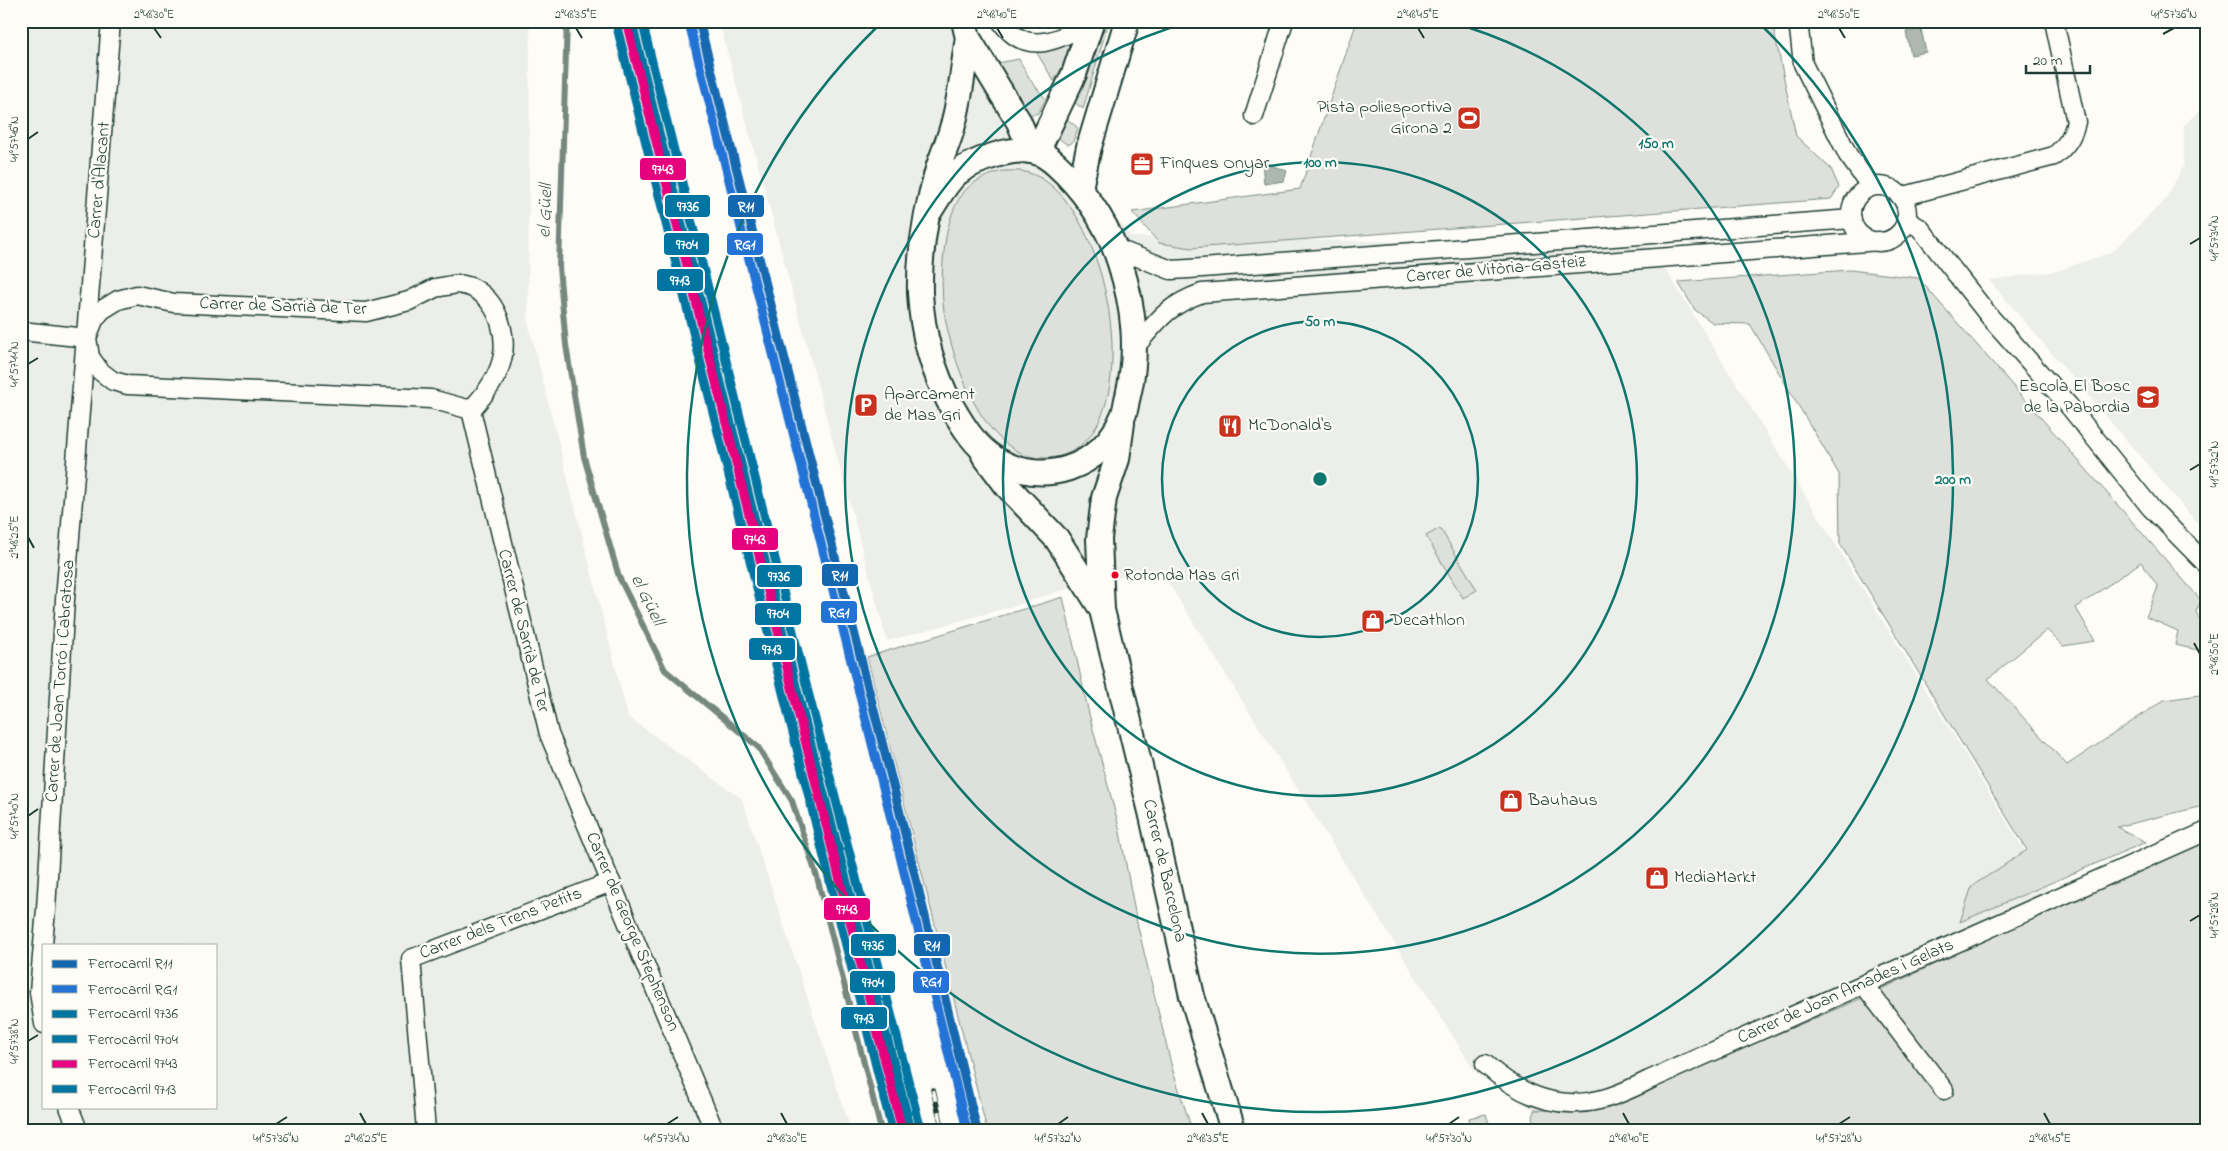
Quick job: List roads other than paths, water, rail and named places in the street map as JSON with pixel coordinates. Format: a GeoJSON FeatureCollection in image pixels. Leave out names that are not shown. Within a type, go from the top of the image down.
{"type":"FeatureCollection","features":[{"type":"Feature","properties":{"kind":"main road"},"geometry":{"type":"LineString","coordinates":[[1038,145],[1074,74],[1092,21]]}},
{"type":"Feature","properties":{"kind":"main road"},"geometry":{"type":"LineString","coordinates":[[1080,188],[1088,147],[1127,21]]}},
{"type":"Feature","properties":{"kind":"main road"},"geometry":{"type":"LineString","coordinates":[[967,27],[1019,122],[1038,145],[1090,199],[1104,222],[1115,248],[1127,286],[1136,347],[1123,416],[1106,444],[1077,466],[1051,474],[1039,474],[996,459],[977,445]]}},
{"type":"Feature","properties":{"kind":"main road"},"geometry":{"type":"LineString","coordinates":[[929,212],[938,168],[954,123],[967,27]]}},
{"type":"Feature","properties":{"kind":"main road"},"geometry":{"type":"LineString","coordinates":[[929,212],[954,177],[965,167],[996,154],[1038,145]]}},
{"type":"Feature","properties":{"kind":"main road","name":"Carrer de Barcelona"},"geometry":{"type":"LineString","coordinates":[[929,212],[921,256],[920,293],[924,330],[932,362],[945,394],[963,426],[1008,487],[1057,539],[1102,610]]}},
{"type":"Feature","properties":{"kind":"main road","name":"Carrer de Barcelona"},"geometry":{"type":"LineString","coordinates":[[1123,416],[1117,459],[1104,498],[1099,538],[1102,610],[1152,816],[1192,996],[1233,1130]]}},
{"type":"Feature","properties":{"kind":"street","name":"Carrer d'Alacant"},"geometry":{"type":"LineString","coordinates":[[87,338],[111,21]]}},
{"type":"Feature","properties":{"kind":"street"},"geometry":{"type":"LineString","coordinates":[[1001,21],[1009,32],[1018,38],[1039,43],[1062,38],[1092,21]]}},
{"type":"Feature","properties":{"kind":"street"},"geometry":{"type":"LineString","coordinates":[[1254,116],[1284,21]]}},
{"type":"Feature","properties":{"kind":"street"},"geometry":{"type":"LineString","coordinates":[[1798,21],[1803,64],[1848,155],[1870,187]]}},
{"type":"Feature","properties":{"kind":"street"},"geometry":{"type":"LineString","coordinates":[[1901,197],[2054,156],[2066,145],[2073,134],[2076,122],[2054,21]]}},
{"type":"Feature","properties":{"kind":"street"},"geometry":{"type":"LineString","coordinates":[[1870,187],[1887,187],[1901,197],[1906,208],[1906,220],[1903,228],[1896,236],[1888,240],[1879,241],[1861,235],[1852,218],[1852,206],[1862,192],[1870,187]]}},
{"type":"Feature","properties":{"kind":"street","name":"Carrer de Vitòria-Gasteiz"},"geometry":{"type":"LineString","coordinates":[[1115,248],[1171,270],[1189,270],[1852,218]]}},
{"type":"Feature","properties":{"kind":"street"},"geometry":{"type":"LineString","coordinates":[[1906,220],[1920,228],[1990,317],[2069,406],[2151,508],[2207,565]]}},
{"type":"Feature","properties":{"kind":"street","name":"Carrer de Vitòria-Gasteiz"},"geometry":{"type":"LineString","coordinates":[[1136,347],[1163,314],[1183,300],[1202,292],[1879,241]]}},
{"type":"Feature","properties":{"kind":"street","name":"Carrer de Sarrià de Ter"},"geometry":{"type":"LineString","coordinates":[[87,338],[94,320],[102,310],[118,300],[137,295],[174,303],[366,312],[409,301],[435,288],[458,284],[473,288],[489,302],[500,320],[505,344],[500,368],[490,388],[471,410],[540,704],[549,734]]}},
{"type":"Feature","properties":{"kind":"street"},"geometry":{"type":"LineString","coordinates":[[21,331],[87,338],[90,357],[100,371],[113,381],[128,385],[431,399],[471,410]]}},
{"type":"Feature","properties":{"kind":"street","name":"Carrer de Joan Torró i Cabratosa"},"geometry":{"type":"LineString","coordinates":[[43,944],[65,600],[87,338]]}},
{"type":"Feature","properties":{"kind":"street","name":"Carrer de George Stephenson"},"geometry":{"type":"LineString","coordinates":[[549,734],[714,1130]]}},
{"type":"Feature","properties":{"kind":"street","name":"Carrer de Joan Amades i Gelats"},"geometry":{"type":"LineString","coordinates":[[1485,1064],[1502,1079],[1519,1090],[1538,1097],[1558,1101],[1597,1101],[1642,1084],[2207,831]]}},
{"type":"Feature","properties":{"kind":"street","name":"Carrer dels Trens Petits"},"geometry":{"type":"LineString","coordinates":[[426,1130],[411,958],[611,882]]}},
{"type":"Feature","properties":{"kind":"street","name":"Carrer de Joan Torró i Cabratosa"},"geometry":{"type":"LineString","coordinates":[[42,958],[39,992],[42,1011]]}},
{"type":"Feature","properties":{"kind":"street"},"geometry":{"type":"LineString","coordinates":[[1864,985],[1944,1090]]}},
{"type":"Feature","properties":{"kind":"street"},"geometry":{"type":"LineString","coordinates":[[69,1108],[78,1130]]}},
{"type":"Feature","properties":{"kind":"waterway","name":"el Güell"},"geometry":{"type":"LineString","coordinates":[[567,21],[559,267],[566,345],[584,457],[619,577],[665,670],[758,747],[792,801],[817,877],[881,1130]]}},
{"type":"Feature","properties":{"kind":"railway"},"geometry":{"type":"LineString","coordinates":[[933,1090],[943,1130]]}},
{"type":"Feature","properties":{"kind":"rail line","name":"9743"},"geometry":{"type":"LineString","coordinates":[[626,21],[902,1130]]}},
{"type":"Feature","properties":{"kind":"rail line","name":"9736"},"geometry":{"type":"LineString","coordinates":[[642,21],[806,684],[921,1130]]}},
{"type":"Feature","properties":{"kind":"rail line","name":"R11"},"geometry":{"type":"LineString","coordinates":[[699,21],[897,801],[977,1130]]}},
{"type":"Feature","properties":{"kind":"rail line","name":"9713"},"geometry":{"type":"LineString","coordinates":[[616,23],[892,1130]]}},
{"type":"Feature","properties":{"kind":"rail line","name":"9704"},"geometry":{"type":"LineString","coordinates":[[632,23],[796,686],[911,1130]]}},
{"type":"Feature","properties":{"kind":"rail line","name":"RG1"},"geometry":{"type":"LineString","coordinates":[[689,23],[887,803],[967,1130]]}},
{"type":"Feature","properties":{"kind":"place","name":"Pista poliesportiva Girona 2"},"geometry":{"type":"Point","coordinates":[1469,118]}},
{"type":"Feature","properties":{"kind":"place","name":"Finques Onyar"},"geometry":{"type":"Point","coordinates":[1142,164]}},
{"type":"Feature","properties":{"kind":"place","name":"Escola El Bosc de la Pabordia"},"geometry":{"type":"Point","coordinates":[2148,397]}},
{"type":"Feature","properties":{"kind":"place","name":"Aparcament de Mas Gri"},"geometry":{"type":"Point","coordinates":[866,405]}},
{"type":"Feature","properties":{"kind":"place","name":"McDonald's"},"geometry":{"type":"Point","coordinates":[1230,426]}},
{"type":"Feature","properties":{"kind":"place","name":"Rotonda Mas Gri"},"geometry":{"type":"Point","coordinates":[1115,575]}},
{"type":"Feature","properties":{"kind":"place","name":"Decathlon"},"geometry":{"type":"Point","coordinates":[1373,621]}},
{"type":"Feature","properties":{"kind":"place","name":"Bauhaus"},"geometry":{"type":"Point","coordinates":[1511,801]}},
{"type":"Feature","properties":{"kind":"place","name":"MediaMarkt"},"geometry":{"type":"Point","coordinates":[1657,878]}}]}
